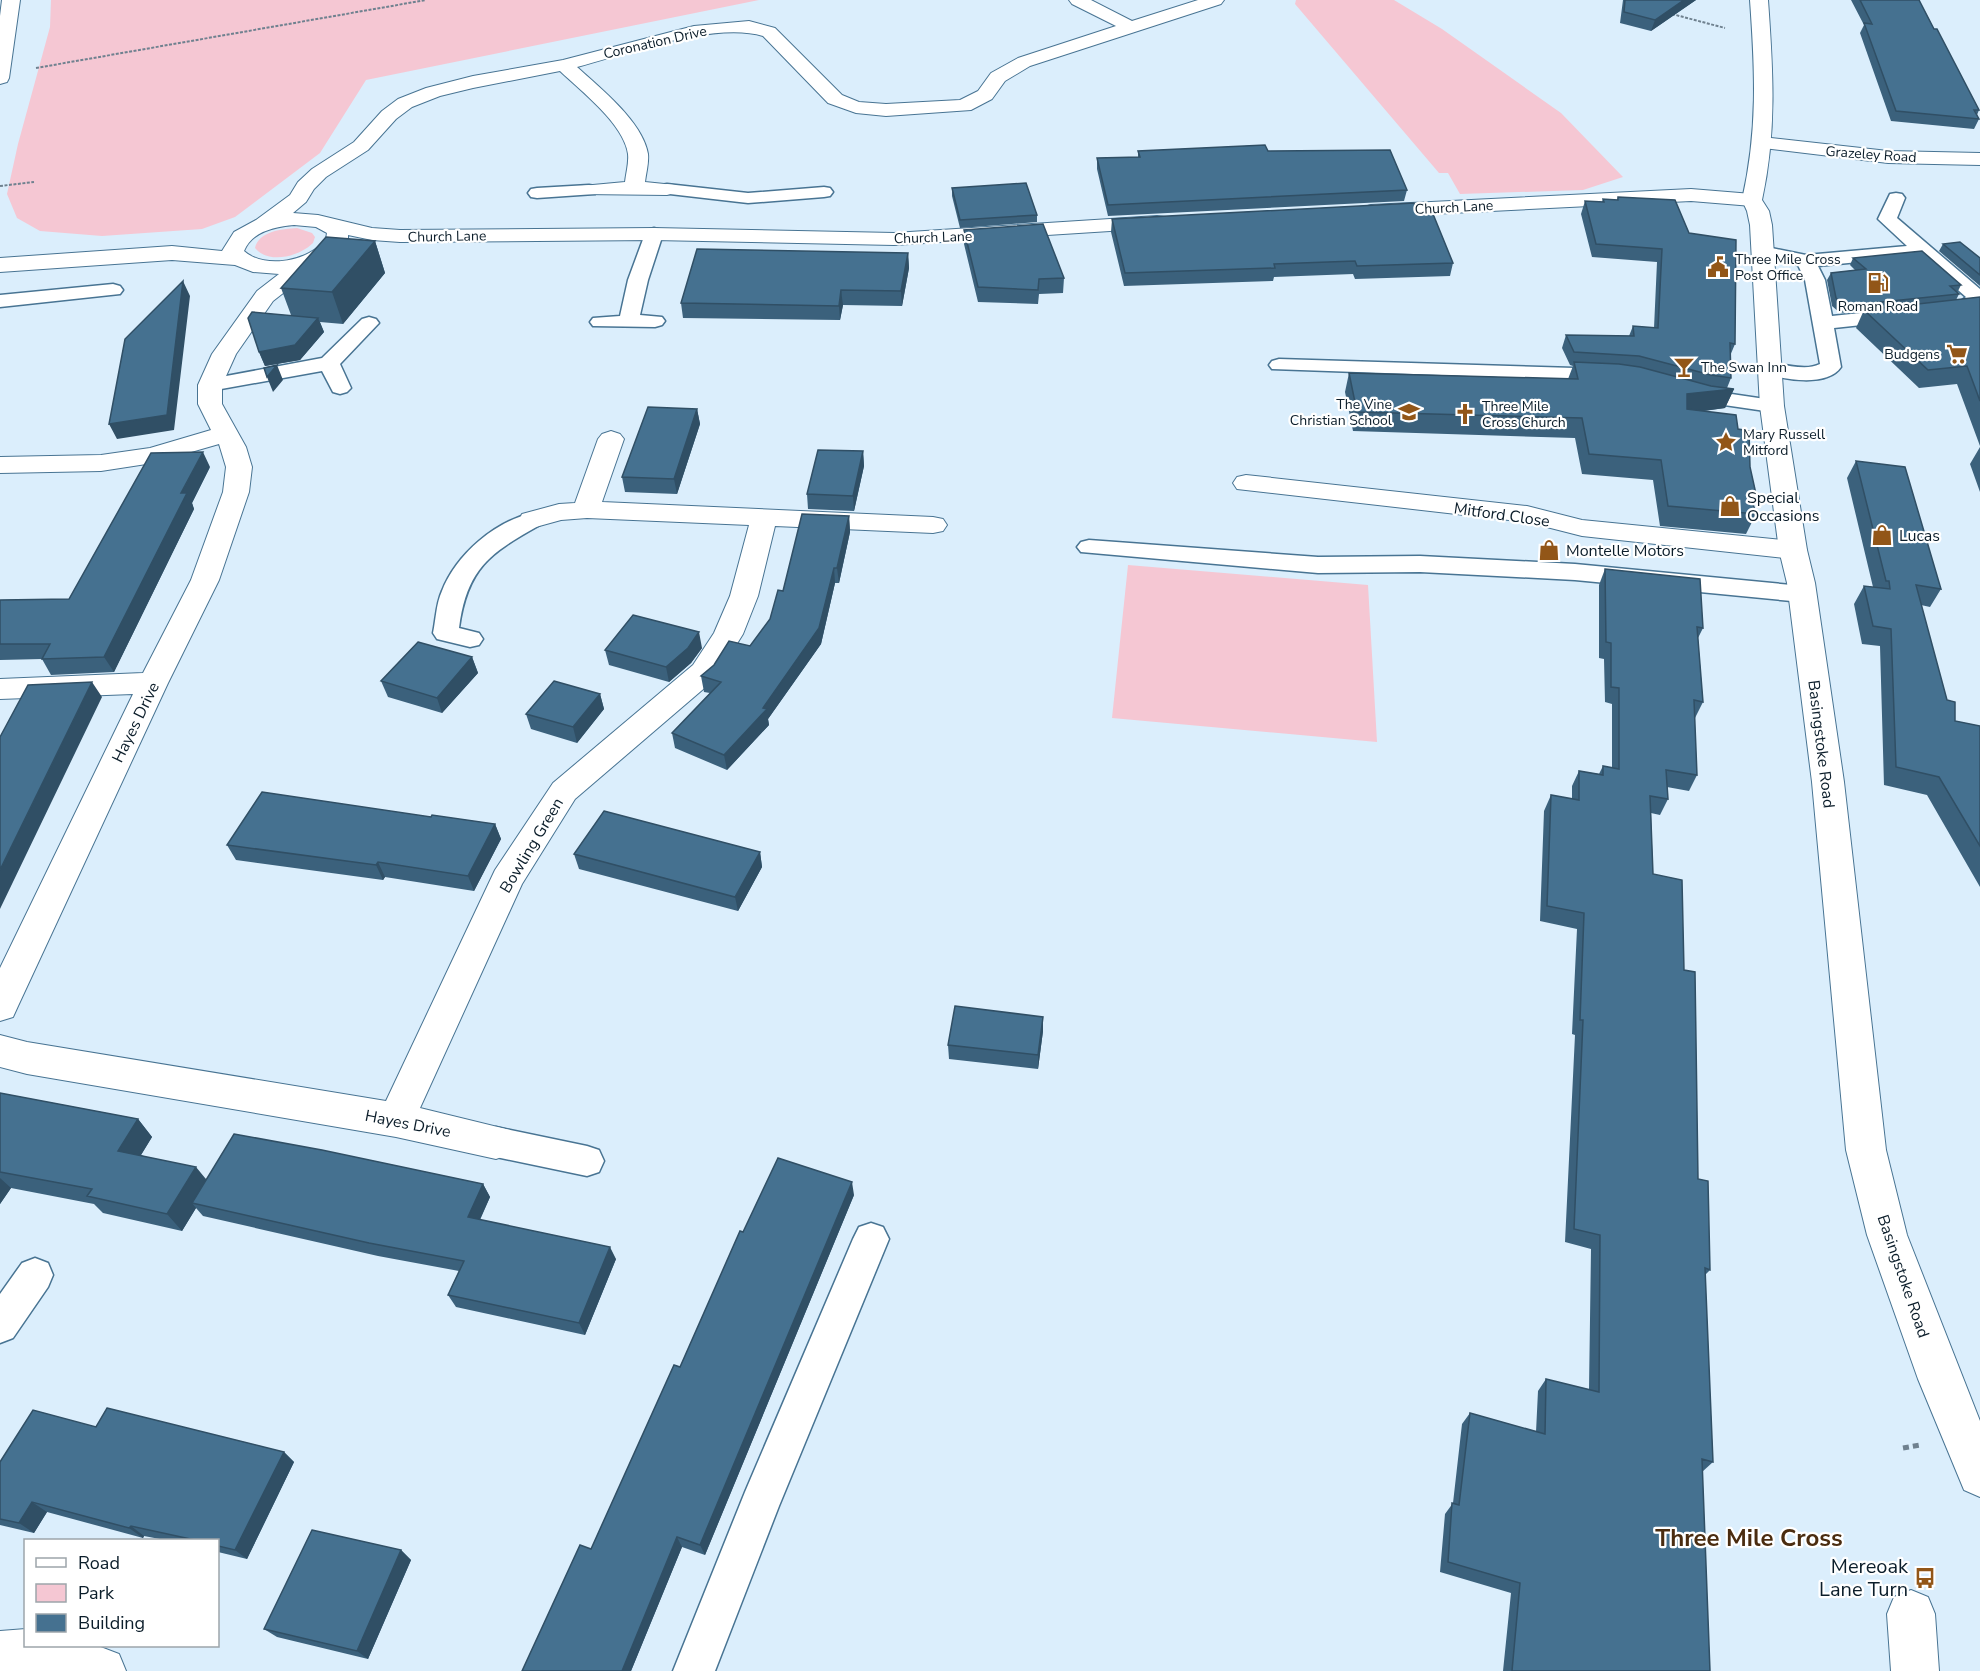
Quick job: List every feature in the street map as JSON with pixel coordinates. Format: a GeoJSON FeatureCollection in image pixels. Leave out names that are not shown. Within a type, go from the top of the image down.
{"type":"FeatureCollection","features":[{"type":"Feature","properties":{"kind":"street"},"geometry":{"type":"LineString","coordinates":[[1,75],[11,0]]}},
{"type":"Feature","properties":{"kind":"street"},"geometry":{"type":"LineString","coordinates":[[1078,0],[1131,28]]}},
{"type":"Feature","properties":{"kind":"street","name":"Coronation Drive"},"geometry":{"type":"LineString","coordinates":[[263,225],[299,198],[305,186],[319,173],[361,146],[389,115],[405,103],[433,92],[473,82],[564,65],[694,31],[748,26],[769,32],[835,99],[856,107],[886,110],[964,106],[985,95],[998,76],[1024,62],[1215,0]]}},
{"type":"Feature","properties":{"kind":"street","name":"Basingstoke Road"},"geometry":{"type":"LineString","coordinates":[[1759,0],[1765,81],[1762,143],[1752,200],[1758,212],[1762,252],[1772,406],[1793,550],[1802,594],[1828,782],[1866,1150],[1887,1235],[1964,1440],[1980,1474]]}},
{"type":"Feature","properties":{"kind":"street"},"geometry":{"type":"LineString","coordinates":[[564,65],[618,118],[632,138],[638,152],[634,188]]}},
{"type":"Feature","properties":{"kind":"street","name":"Grazeley Road"},"geometry":{"type":"LineString","coordinates":[[1762,143],[1888,157],[1980,159]]}},
{"type":"Feature","properties":{"kind":"street"},"geometry":{"type":"LineString","coordinates":[[589,190],[667,189]]}},
{"type":"Feature","properties":{"kind":"street","name":"Church Lane"},"geometry":{"type":"LineString","coordinates":[[1346,213],[1691,195],[1752,200]]}},
{"type":"Feature","properties":{"kind":"street"},"geometry":{"type":"LineString","coordinates":[[210,385],[224,354],[265,296],[336,241],[337,234],[334,228],[318,221],[299,198]]}},
{"type":"Feature","properties":{"kind":"street","name":"Church Lane"},"geometry":{"type":"LineString","coordinates":[[263,225],[278,221],[318,221],[372,234],[400,236],[654,234],[894,239],[1172,221]]}},
{"type":"Feature","properties":{"kind":"street"},"geometry":{"type":"LineString","coordinates":[[0,265],[172,253],[243,235],[263,225]]}},
{"type":"Feature","properties":{"kind":"street"},"geometry":{"type":"LineString","coordinates":[[243,235],[235,244],[233,252],[246,263],[265,296]]}},
{"type":"Feature","properties":{"kind":"street","name":"Church Lane"},"geometry":{"type":"LineString","coordinates":[[246,263],[281,267],[321,254],[400,236]]}},
{"type":"Feature","properties":{"kind":"street"},"geometry":{"type":"LineString","coordinates":[[172,253],[246,263]]}},
{"type":"Feature","properties":{"kind":"street","name":"Hayes Drive"},"geometry":{"type":"LineString","coordinates":[[0,1006],[153,683],[205,580],[236,492],[238,467],[233,447],[210,404],[210,385]]}},
{"type":"Feature","properties":{"kind":"street"},"geometry":{"type":"LineString","coordinates":[[0,465],[101,463],[153,455],[225,434]]}},
{"type":"Feature","properties":{"kind":"street"},"geometry":{"type":"LineString","coordinates":[[587,510],[592,488],[611,439]]}},
{"type":"Feature","properties":{"kind":"street","name":"Mitford Close"},"geometry":{"type":"LineString","coordinates":[[1246,483],[1527,514],[1582,528],[1793,550]]}},
{"type":"Feature","properties":{"kind":"street"},"geometry":{"type":"LineString","coordinates":[[532,520],[559,513],[587,510],[933,525]]}},
{"type":"Feature","properties":{"kind":"street","name":"Bowling Green"},"geometry":{"type":"LineString","coordinates":[[396,1120],[507,879],[564,791],[704,672],[728,634],[744,596],[764,518]]}},
{"type":"Feature","properties":{"kind":"street"},"geometry":{"type":"LineString","coordinates":[[0,689],[153,683]]}},
{"type":"Feature","properties":{"kind":"street","name":"Hayes Drive"},"geometry":{"type":"LineString","coordinates":[[0,1051],[27,1058],[396,1120],[496,1142]]}},
{"type":"Feature","properties":{"kind":"street"},"geometry":{"type":"LineString","coordinates":[[1911,1614],[1915,1671]]}},
{"type":"Feature","properties":{"kind":"street"},"geometry":{"type":"LineString","coordinates":[[0,1655],[34,1653],[102,1671]]}},
{"type":"Feature","properties":{"kind":"lane"},"geometry":{"type":"LineString","coordinates":[[667,189],[748,198],[824,192]]}},
{"type":"Feature","properties":{"kind":"lane"},"geometry":{"type":"LineString","coordinates":[[537,193],[589,190]]}},
{"type":"Feature","properties":{"kind":"lane"},"geometry":{"type":"LineString","coordinates":[[1823,323],[1965,308],[1977,297],[1887,219],[1896,198]]}},
{"type":"Feature","properties":{"kind":"lane"},"geometry":{"type":"LineString","coordinates":[[628,322],[638,280],[654,234]]}},
{"type":"Feature","properties":{"kind":"lane"},"geometry":{"type":"LineString","coordinates":[[1762,252],[1806,261],[1923,250]]}},
{"type":"Feature","properties":{"kind":"lane"},"geometry":{"type":"LineString","coordinates":[[1769,369],[1807,374],[1823,372],[1831,367],[1816,297],[1815,280],[1806,261]]}},
{"type":"Feature","properties":{"kind":"lane"},"geometry":{"type":"LineString","coordinates":[[0,301],[113,290]]}},
{"type":"Feature","properties":{"kind":"lane"},"geometry":{"type":"LineString","coordinates":[[600,322],[655,321]]}},
{"type":"Feature","properties":{"kind":"lane"},"geometry":{"type":"LineString","coordinates":[[210,385],[329,363],[369,323]]}},
{"type":"Feature","properties":{"kind":"lane"},"geometry":{"type":"LineString","coordinates":[[329,363],[340,388]]}},
{"type":"Feature","properties":{"kind":"lane"},"geometry":{"type":"LineString","coordinates":[[1279,365],[1623,377]]}},
{"type":"Feature","properties":{"kind":"lane"},"geometry":{"type":"LineString","coordinates":[[1672,390],[1723,400],[1772,406]]}},
{"type":"Feature","properties":{"kind":"lane"},"geometry":{"type":"LineString","coordinates":[[470,639],[446,633],[454,591],[472,559],[501,536],[532,520]]}},
{"type":"Feature","properties":{"kind":"lane"},"geometry":{"type":"LineString","coordinates":[[1089,547],[1318,565],[1420,564],[1575,572],[1802,594]]}},
{"type":"Feature","properties":{"kind":"lane"},"geometry":{"type":"LineString","coordinates":[[496,1142],[587,1161]]}},
{"type":"Feature","properties":{"kind":"lane"},"geometry":{"type":"LineString","coordinates":[[694,1671],[759,1506],[871,1239]]}},
{"type":"Feature","properties":{"kind":"lane"},"geometry":{"type":"LineString","coordinates":[[0,1325],[35,1275]]}},
{"type":"Feature","properties":{"kind":"path"},"geometry":{"type":"LineString","coordinates":[[1,75],[426,0]]}},
{"type":"Feature","properties":{"kind":"path"},"geometry":{"type":"LineString","coordinates":[[1671,13],[1736,32],[1760,34]]}},
{"type":"Feature","properties":{"kind":"path"},"geometry":{"type":"LineString","coordinates":[[0,186],[34,182]]}},
{"type":"Feature","properties":{"kind":"green space"},"geometry":{"type":"Polygon","coordinates":[[[51,0],[759,0],[366,80],[320,153],[235,217],[202,229],[102,236],[40,231],[17,218],[7,194],[18,144],[50,27],[51,0]]]}},
{"type":"Feature","properties":{"kind":"green space"},"geometry":{"type":"Polygon","coordinates":[[[1296,0],[1394,0],[1442,29],[1561,113],[1623,177],[1583,190],[1460,194],[1448,173],[1439,173],[1295,4],[1296,0]]]}},
{"type":"Feature","properties":{"kind":"green space"},"geometry":{"type":"Polygon","coordinates":[[[297,228],[312,233],[315,237],[313,243],[300,252],[276,257],[261,253],[255,248],[257,242],[266,234],[297,228]]]}},
{"type":"Feature","properties":{"kind":"green space"},"geometry":{"type":"Polygon","coordinates":[[[1128,565],[1368,585],[1377,742],[1112,718],[1128,565]]]}},
{"type":"Feature","properties":{"kind":"building"},"geometry":{"type":"Polygon","coordinates":[[[1625,0],[1684,0],[1655,20],[1624,12],[1625,0]]]}},
{"type":"Feature","properties":{"kind":"building"},"geometry":{"type":"Polygon","coordinates":[[[1860,0],[1919,0],[1934,29],[1937,29],[1979,110],[1974,110],[1979,119],[1896,111],[1864,23],[1872,24],[1860,0]]]}},
{"type":"Feature","properties":{"kind":"building"},"geometry":{"type":"Polygon","coordinates":[[[1265,145],[1268,151],[1390,150],[1407,190],[1108,205],[1097,158],[1140,157],[1138,151],[1265,145]]]}},
{"type":"Feature","properties":{"kind":"building"},"geometry":{"type":"Polygon","coordinates":[[[1026,183],[1037,215],[960,220],[952,188],[1026,183]]]}},
{"type":"Feature","properties":{"kind":"building"},"geometry":{"type":"Polygon","coordinates":[[[1618,197],[1675,200],[1689,233],[1736,240],[1735,344],[1730,343],[1731,378],[1639,356],[1574,352],[1566,335],[1634,336],[1633,326],[1658,328],[1662,249],[1596,244],[1585,201],[1604,202],[1603,199],[1618,200],[1618,197]]]}},
{"type":"Feature","properties":{"kind":"building"},"geometry":{"type":"Polygon","coordinates":[[[1414,203],[1418,213],[1433,214],[1453,263],[1357,266],[1355,261],[1274,264],[1275,268],[1125,273],[1112,219],[1414,203]]]}},
{"type":"Feature","properties":{"kind":"building"},"geometry":{"type":"Polygon","coordinates":[[[1043,224],[1064,278],[1039,279],[1038,290],[978,287],[964,230],[1043,224]]]}},
{"type":"Feature","properties":{"kind":"building"},"geometry":{"type":"Polygon","coordinates":[[[326,237],[375,241],[332,292],[281,288],[326,237]]]}},
{"type":"Feature","properties":{"kind":"building"},"geometry":{"type":"Polygon","coordinates":[[[1960,242],[1980,258],[1980,275],[1943,244],[1960,242]]]}},
{"type":"Feature","properties":{"kind":"building"},"geometry":{"type":"Polygon","coordinates":[[[697,249],[908,253],[901,291],[841,290],[839,306],[681,303],[697,249]]]}},
{"type":"Feature","properties":{"kind":"building"},"geometry":{"type":"Polygon","coordinates":[[[1922,251],[1961,285],[1950,286],[1959,294],[1843,306],[1836,298],[1831,273],[1866,269],[1853,258],[1922,251]]]}},
{"type":"Feature","properties":{"kind":"building"},"geometry":{"type":"Polygon","coordinates":[[[183,281],[167,415],[109,424],[125,339],[183,281]]]}},
{"type":"Feature","properties":{"kind":"building"},"geometry":{"type":"Polygon","coordinates":[[[1980,297],[1980,401],[1967,366],[1928,370],[1864,310],[1980,297]]]}},
{"type":"Feature","properties":{"kind":"building"},"geometry":{"type":"Polygon","coordinates":[[[252,312],[318,318],[295,345],[259,352],[248,318],[252,312]]]}},
{"type":"Feature","properties":{"kind":"building"},"geometry":{"type":"Polygon","coordinates":[[[1574,362],[1640,367],[1711,386],[1734,389],[1687,394],[1687,409],[1736,415],[1738,429],[1749,431],[1750,467],[1756,494],[1750,494],[1756,514],[1668,506],[1661,460],[1589,454],[1582,418],[1357,412],[1349,373],[1578,379],[1574,362]]]}},
{"type":"Feature","properties":{"kind":"building"},"geometry":{"type":"Polygon","coordinates":[[[277,365],[267,377],[264,368],[277,365]]]}},
{"type":"Feature","properties":{"kind":"building"},"geometry":{"type":"Polygon","coordinates":[[[648,407],[697,409],[674,479],[622,477],[648,407]]]}},
{"type":"Feature","properties":{"kind":"building"},"geometry":{"type":"Polygon","coordinates":[[[818,450],[863,451],[853,496],[807,494],[818,450]]]}},
{"type":"Feature","properties":{"kind":"building"},"geometry":{"type":"Polygon","coordinates":[[[203,452],[181,493],[187,493],[104,657],[42,659],[50,644],[0,644],[0,600],[69,599],[151,453],[203,452]]]}},
{"type":"Feature","properties":{"kind":"building"},"geometry":{"type":"Polygon","coordinates":[[[1856,461],[1905,467],[1941,589],[1916,585],[1947,700],[1955,702],[1955,721],[1980,726],[1980,846],[1939,777],[1896,767],[1891,629],[1873,626],[1864,586],[1890,589],[1889,581],[1886,581],[1856,461]]]}},
{"type":"Feature","properties":{"kind":"building"},"geometry":{"type":"Polygon","coordinates":[[[802,514],[849,516],[837,568],[834,568],[819,628],[763,708],[767,709],[724,755],[672,733],[721,682],[701,676],[714,665],[729,641],[750,646],[770,619],[778,590],[783,591],[802,514]]]}},
{"type":"Feature","properties":{"kind":"building"},"geometry":{"type":"Polygon","coordinates":[[[1605,569],[1700,579],[1703,628],[1697,627],[1703,702],[1694,700],[1697,775],[1666,770],[1668,799],[1650,796],[1653,874],[1682,880],[1684,970],[1695,972],[1698,1179],[1708,1181],[1710,1270],[1705,1268],[1713,1462],[1702,1459],[1710,1671],[1512,1671],[1520,1583],[1448,1562],[1452,1503],[1459,1505],[1470,1413],[1545,1434],[1546,1379],[1599,1392],[1600,1235],[1574,1229],[1583,1020],[1580,1020],[1584,913],[1547,906],[1551,795],[1579,800],[1579,771],[1603,775],[1603,766],[1619,769],[1619,688],[1611,687],[1611,643],[1606,642],[1605,569]]]}},
{"type":"Feature","properties":{"kind":"building"},"geometry":{"type":"Polygon","coordinates":[[[633,615],[699,632],[688,648],[666,667],[605,650],[633,615]]]}},
{"type":"Feature","properties":{"kind":"building"},"geometry":{"type":"Polygon","coordinates":[[[418,642],[472,657],[437,698],[381,681],[418,642]]]}},
{"type":"Feature","properties":{"kind":"building"},"geometry":{"type":"Polygon","coordinates":[[[554,681],[600,694],[573,727],[526,714],[554,681]]]}},
{"type":"Feature","properties":{"kind":"building"},"geometry":{"type":"Polygon","coordinates":[[[92,682],[0,870],[0,737],[28,685],[92,682]]]}},
{"type":"Feature","properties":{"kind":"building"},"geometry":{"type":"Polygon","coordinates":[[[262,792],[495,824],[468,876],[378,862],[376,865],[227,845],[262,792]]]}},
{"type":"Feature","properties":{"kind":"building"},"geometry":{"type":"Polygon","coordinates":[[[604,811],[760,852],[735,897],[574,854],[604,811]]]}},
{"type":"Feature","properties":{"kind":"building"},"geometry":{"type":"Polygon","coordinates":[[[955,1006],[1043,1017],[1038,1055],[948,1045],[955,1006]]]}},
{"type":"Feature","properties":{"kind":"building"},"geometry":{"type":"Polygon","coordinates":[[[0,1093],[138,1119],[118,1151],[196,1167],[167,1214],[87,1196],[92,1189],[0,1172],[0,1093]]]}},
{"type":"Feature","properties":{"kind":"building"},"geometry":{"type":"Polygon","coordinates":[[[234,1134],[483,1184],[468,1217],[610,1247],[579,1323],[448,1295],[464,1261],[369,1243],[192,1203],[234,1134]]]}},
{"type":"Feature","properties":{"kind":"building"},"geometry":{"type":"Polygon","coordinates":[[[778,1158],[852,1182],[700,1545],[677,1537],[622,1671],[522,1671],[580,1545],[591,1549],[674,1365],[680,1367],[740,1231],[743,1232],[778,1158]]]}},
{"type":"Feature","properties":{"kind":"building"},"geometry":{"type":"Polygon","coordinates":[[[107,1408],[284,1452],[235,1550],[219,1546],[219,1539],[190,1539],[131,1526],[129,1528],[32,1502],[19,1523],[0,1519],[0,1462],[33,1410],[96,1427],[107,1408]]]}},
{"type":"Feature","properties":{"kind":"building"},"geometry":{"type":"Polygon","coordinates":[[[312,1530],[401,1550],[357,1651],[264,1629],[312,1530]]]}},
{"type":"Feature","properties":{"kind":"place","name":"Three Mile Cross Post Office"},"geometry":{"type":"Point","coordinates":[1718,267]}},
{"type":"Feature","properties":{"kind":"place","name":"Roman Road"},"geometry":{"type":"Point","coordinates":[1878,283]}},
{"type":"Feature","properties":{"kind":"place","name":"Budgens"},"geometry":{"type":"Point","coordinates":[1957,354]}},
{"type":"Feature","properties":{"kind":"place","name":"The Swan Inn"},"geometry":{"type":"Point","coordinates":[1684,367]}},
{"type":"Feature","properties":{"kind":"place","name":"The Vine Christian School"},"geometry":{"type":"Point","coordinates":[1409,412]}},
{"type":"Feature","properties":{"kind":"place","name":"Three Mile Cross Church"},"geometry":{"type":"Point","coordinates":[1465,414]}},
{"type":"Feature","properties":{"kind":"place","name":"Mary Russell Mitford"},"geometry":{"type":"Point","coordinates":[1726,442]}},
{"type":"Feature","properties":{"kind":"place","name":"Special Occasions"},"geometry":{"type":"Point","coordinates":[1730,506]}},
{"type":"Feature","properties":{"kind":"place","name":"Lucas"},"geometry":{"type":"Point","coordinates":[1882,535]}},
{"type":"Feature","properties":{"kind":"place","name":"Montelle Motors"},"geometry":{"type":"Point","coordinates":[1549,550]}},
{"type":"Feature","properties":{"kind":"place","name":"Mereoak Lane Turn"},"geometry":{"type":"Point","coordinates":[1925,1578]}},
{"type":"Feature","properties":{"kind":"district","name":"Three Mile Cross"},"geometry":{"type":"Point","coordinates":[1749,1538]}}]}
